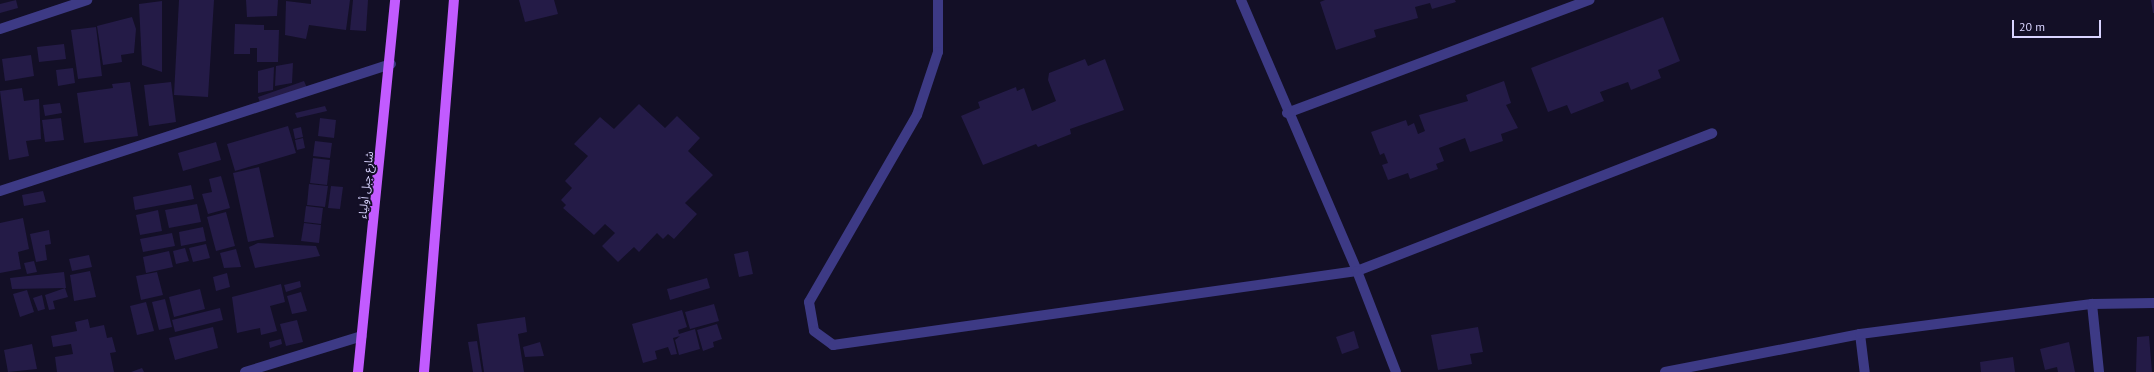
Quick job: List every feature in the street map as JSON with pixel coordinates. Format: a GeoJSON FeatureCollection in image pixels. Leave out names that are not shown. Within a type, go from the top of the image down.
{"type":"FeatureCollection","features":[{"type":"Feature","properties":{"kind":"main road","name":"شارع جبل أولياء"},"geometry":{"type":"LineString","coordinates":[[358,372],[391,64],[395,0]]}},
{"type":"Feature","properties":{"kind":"main road"},"geometry":{"type":"LineString","coordinates":[[424,372],[454,0]]}},
{"type":"Feature","properties":{"kind":"street"},"geometry":{"type":"LineString","coordinates":[[0,29],[87,0]]}},
{"type":"Feature","properties":{"kind":"street"},"geometry":{"type":"LineString","coordinates":[[938,0],[938,52],[917,115],[809,302],[814,331],[833,345],[1357,271],[1712,133]]}},
{"type":"Feature","properties":{"kind":"street"},"geometry":{"type":"LineString","coordinates":[[1241,0],[1287,113],[1357,271],[1396,372]]}},
{"type":"Feature","properties":{"kind":"street"},"geometry":{"type":"LineString","coordinates":[[1287,113],[1590,0]]}},
{"type":"Feature","properties":{"kind":"street"},"geometry":{"type":"LineString","coordinates":[[0,191],[391,64]]}},
{"type":"Feature","properties":{"kind":"street"},"geometry":{"type":"LineString","coordinates":[[2092,304],[2099,372]]}},
{"type":"Feature","properties":{"kind":"street"},"geometry":{"type":"LineString","coordinates":[[1665,372],[1860,334],[2092,304],[2154,304]]}},
{"type":"Feature","properties":{"kind":"street"},"geometry":{"type":"LineString","coordinates":[[1860,334],[1865,372]]}},
{"type":"Feature","properties":{"kind":"street"},"geometry":{"type":"LineString","coordinates":[[245,372],[362,336]]}},
{"type":"Feature","properties":{"kind":"building"},"geometry":{"type":"Polygon","coordinates":[[[16,0],[18,8],[0,13],[0,4],[16,0]]]}},
{"type":"Feature","properties":{"kind":"building"},"geometry":{"type":"Polygon","coordinates":[[[179,0],[214,0],[208,97],[174,95],[179,0]]]}},
{"type":"Feature","properties":{"kind":"building"},"geometry":{"type":"Polygon","coordinates":[[[246,0],[278,0],[277,16],[247,17],[246,0]]]}},
{"type":"Feature","properties":{"kind":"building"},"geometry":{"type":"Polygon","coordinates":[[[311,0],[350,0],[346,30],[309,25],[306,39],[285,35],[286,1],[311,4],[311,0]]]}},
{"type":"Feature","properties":{"kind":"building"},"geometry":{"type":"Polygon","coordinates":[[[353,0],[368,0],[366,31],[350,30],[353,0]]]}},
{"type":"Feature","properties":{"kind":"building"},"geometry":{"type":"Polygon","coordinates":[[[519,0],[554,0],[558,14],[525,22],[519,0]]]}},
{"type":"Feature","properties":{"kind":"building"},"geometry":{"type":"Polygon","coordinates":[[[1325,0],[1455,0],[1456,2],[1432,9],[1430,3],[1415,7],[1418,18],[1374,30],[1376,37],[1336,50],[1320,2],[1325,0]]]}},
{"type":"Feature","properties":{"kind":"building"},"geometry":{"type":"Polygon","coordinates":[[[2151,0],[2154,0],[2154,13],[2153,13],[2151,0]]]}},
{"type":"Feature","properties":{"kind":"building"},"geometry":{"type":"Polygon","coordinates":[[[162,1],[162,72],[142,65],[139,4],[162,1]]]}},
{"type":"Feature","properties":{"kind":"building"},"geometry":{"type":"Polygon","coordinates":[[[132,17],[136,29],[134,53],[121,55],[122,62],[103,65],[97,26],[132,17]]]}},
{"type":"Feature","properties":{"kind":"building"},"geometry":{"type":"Polygon","coordinates":[[[1663,17],[1680,61],[1658,70],[1661,78],[1631,90],[1628,82],[1600,92],[1604,101],[1571,114],[1567,105],[1548,112],[1531,68],[1663,17]]]}},
{"type":"Feature","properties":{"kind":"building"},"geometry":{"type":"Polygon","coordinates":[[[235,24],[264,25],[264,30],[279,30],[278,62],[257,62],[257,48],[250,48],[250,54],[234,54],[235,24]]]}},
{"type":"Feature","properties":{"kind":"building"},"geometry":{"type":"Polygon","coordinates":[[[96,27],[102,76],[78,79],[71,30],[96,27]]]}},
{"type":"Feature","properties":{"kind":"building"},"geometry":{"type":"Polygon","coordinates":[[[64,44],[66,59],[39,62],[37,47],[64,44]]]}},
{"type":"Feature","properties":{"kind":"building"},"geometry":{"type":"Polygon","coordinates":[[[31,55],[34,76],[5,81],[2,59],[31,55]]]}},
{"type":"Feature","properties":{"kind":"building"},"geometry":{"type":"Polygon","coordinates":[[[1085,59],[1088,66],[1105,59],[1124,110],[1070,129],[1071,134],[1038,147],[1036,144],[983,165],[961,116],[980,108],[978,102],[1016,87],[1017,91],[1024,88],[1032,111],[1056,101],[1048,80],[1049,73],[1085,59]]]}},
{"type":"Feature","properties":{"kind":"building"},"geometry":{"type":"Polygon","coordinates":[[[293,63],[292,83],[275,86],[276,66],[293,63]]]}},
{"type":"Feature","properties":{"kind":"building"},"geometry":{"type":"Polygon","coordinates":[[[274,67],[273,90],[258,93],[258,71],[274,67]]]}},
{"type":"Feature","properties":{"kind":"building"},"geometry":{"type":"Polygon","coordinates":[[[73,68],[75,83],[58,86],[56,70],[73,68]]]}},
{"type":"Feature","properties":{"kind":"building"},"geometry":{"type":"Polygon","coordinates":[[[304,81],[308,90],[261,105],[258,97],[304,81]]]}},
{"type":"Feature","properties":{"kind":"building"},"geometry":{"type":"Polygon","coordinates":[[[1504,81],[1511,103],[1506,105],[1518,128],[1501,134],[1503,141],[1470,152],[1465,138],[1439,148],[1444,161],[1436,164],[1438,169],[1410,179],[1408,173],[1388,180],[1382,165],[1388,163],[1384,153],[1380,155],[1371,132],[1406,120],[1408,126],[1414,123],[1418,134],[1425,131],[1419,115],[1468,101],[1466,95],[1504,81]]]}},
{"type":"Feature","properties":{"kind":"building"},"geometry":{"type":"Polygon","coordinates":[[[130,82],[138,136],[84,143],[77,93],[113,88],[112,84],[130,82]]]}},
{"type":"Feature","properties":{"kind":"building"},"geometry":{"type":"Polygon","coordinates":[[[171,82],[176,122],[149,126],[144,85],[171,82]]]}},
{"type":"Feature","properties":{"kind":"building"},"geometry":{"type":"Polygon","coordinates":[[[22,88],[24,101],[39,99],[41,139],[26,141],[29,156],[9,160],[0,91],[22,88]]]}},
{"type":"Feature","properties":{"kind":"building"},"geometry":{"type":"Polygon","coordinates":[[[60,103],[62,113],[45,116],[43,105],[60,103]]]}},
{"type":"Feature","properties":{"kind":"building"},"geometry":{"type":"Polygon","coordinates":[[[639,104],[665,128],[677,116],[700,138],[688,151],[713,175],[685,203],[697,214],[674,239],[668,234],[663,239],[657,233],[639,252],[634,247],[618,262],[602,246],[615,233],[605,224],[594,235],[563,208],[566,205],[561,200],[572,188],[565,181],[588,156],[574,144],[600,117],[614,129],[639,104]]]}},
{"type":"Feature","properties":{"kind":"building"},"geometry":{"type":"Polygon","coordinates":[[[325,106],[327,111],[297,118],[295,113],[325,106]]]}},
{"type":"Feature","properties":{"kind":"building"},"geometry":{"type":"Polygon","coordinates":[[[61,118],[64,140],[45,142],[42,120],[61,118]]]}},
{"type":"Feature","properties":{"kind":"building"},"geometry":{"type":"Polygon","coordinates":[[[320,118],[336,120],[334,138],[318,136],[320,118]]]}},
{"type":"Feature","properties":{"kind":"building"},"geometry":{"type":"Polygon","coordinates":[[[288,126],[296,153],[235,171],[227,144],[288,126]]]}},
{"type":"Feature","properties":{"kind":"building"},"geometry":{"type":"Polygon","coordinates":[[[301,127],[303,137],[295,139],[293,129],[301,127]]]}},
{"type":"Feature","properties":{"kind":"building"},"geometry":{"type":"Polygon","coordinates":[[[303,138],[305,148],[297,150],[295,140],[303,138]]]}},
{"type":"Feature","properties":{"kind":"building"},"geometry":{"type":"Polygon","coordinates":[[[315,141],[332,143],[330,158],[313,156],[315,141]]]}},
{"type":"Feature","properties":{"kind":"building"},"geometry":{"type":"Polygon","coordinates":[[[216,142],[221,160],[183,171],[178,153],[216,142]]]}},
{"type":"Feature","properties":{"kind":"building"},"geometry":{"type":"Polygon","coordinates":[[[313,158],[330,160],[327,185],[310,183],[313,158]]]}},
{"type":"Feature","properties":{"kind":"building"},"geometry":{"type":"Polygon","coordinates":[[[259,167],[274,237],[248,242],[233,173],[259,167]]]}},
{"type":"Feature","properties":{"kind":"building"},"geometry":{"type":"Polygon","coordinates":[[[221,176],[230,208],[208,214],[202,194],[212,192],[209,179],[221,176]]]}},
{"type":"Feature","properties":{"kind":"building"},"geometry":{"type":"Polygon","coordinates":[[[309,184],[328,186],[325,207],[307,205],[309,184]]]}},
{"type":"Feature","properties":{"kind":"building"},"geometry":{"type":"Polygon","coordinates":[[[191,185],[194,199],[135,210],[133,197],[191,185]]]}},
{"type":"Feature","properties":{"kind":"building"},"geometry":{"type":"Polygon","coordinates":[[[331,186],[343,187],[340,209],[328,208],[331,186]]]}},
{"type":"Feature","properties":{"kind":"building"},"geometry":{"type":"Polygon","coordinates":[[[43,191],[46,202],[24,206],[22,195],[43,191]]]}},
{"type":"Feature","properties":{"kind":"building"},"geometry":{"type":"Polygon","coordinates":[[[197,204],[201,222],[169,228],[165,210],[197,204]]]}},
{"type":"Feature","properties":{"kind":"building"},"geometry":{"type":"Polygon","coordinates":[[[306,206],[323,208],[321,224],[304,222],[306,206]]]}},
{"type":"Feature","properties":{"kind":"building"},"geometry":{"type":"Polygon","coordinates":[[[158,210],[162,231],[140,235],[136,215],[158,210]]]}},
{"type":"Feature","properties":{"kind":"building"},"geometry":{"type":"Polygon","coordinates":[[[226,212],[235,246],[216,251],[207,217],[226,212]]]}},
{"type":"Feature","properties":{"kind":"building"},"geometry":{"type":"Polygon","coordinates":[[[23,218],[29,249],[18,252],[21,269],[0,273],[0,223],[23,218]]]}},
{"type":"Feature","properties":{"kind":"building"},"geometry":{"type":"Polygon","coordinates":[[[304,223],[321,225],[319,243],[301,241],[304,223]]]}},
{"type":"Feature","properties":{"kind":"building"},"geometry":{"type":"Polygon","coordinates":[[[203,227],[206,241],[181,246],[179,232],[203,227]]]}},
{"type":"Feature","properties":{"kind":"building"},"geometry":{"type":"Polygon","coordinates":[[[49,230],[51,244],[45,245],[47,260],[36,262],[30,234],[49,230]]]}},
{"type":"Feature","properties":{"kind":"building"},"geometry":{"type":"Polygon","coordinates":[[[172,233],[175,246],[143,252],[140,239],[172,233]]]}},
{"type":"Feature","properties":{"kind":"building"},"geometry":{"type":"Polygon","coordinates":[[[258,243],[316,246],[320,256],[255,268],[249,247],[258,243]]]}},
{"type":"Feature","properties":{"kind":"building"},"geometry":{"type":"Polygon","coordinates":[[[206,244],[210,258],[193,262],[189,248],[206,244]]]}},
{"type":"Feature","properties":{"kind":"building"},"geometry":{"type":"Polygon","coordinates":[[[185,248],[189,261],[176,264],[173,251],[185,248]]]}},
{"type":"Feature","properties":{"kind":"building"},"geometry":{"type":"Polygon","coordinates":[[[236,249],[241,267],[224,268],[220,253],[236,249]]]}},
{"type":"Feature","properties":{"kind":"building"},"geometry":{"type":"Polygon","coordinates":[[[169,251],[173,267],[146,273],[143,257],[169,251]]]}},
{"type":"Feature","properties":{"kind":"building"},"geometry":{"type":"Polygon","coordinates":[[[748,251],[753,274],[739,277],[734,254],[748,251]]]}},
{"type":"Feature","properties":{"kind":"building"},"geometry":{"type":"Polygon","coordinates":[[[89,255],[92,267],[72,271],[69,259],[89,255]]]}},
{"type":"Feature","properties":{"kind":"building"},"geometry":{"type":"Polygon","coordinates":[[[34,261],[37,272],[27,274],[24,263],[34,261]]]}},
{"type":"Feature","properties":{"kind":"building"},"geometry":{"type":"Polygon","coordinates":[[[90,271],[96,297],[74,301],[70,275],[90,271]]]}},
{"type":"Feature","properties":{"kind":"building"},"geometry":{"type":"Polygon","coordinates":[[[64,272],[66,288],[12,289],[10,278],[64,272]]]}},
{"type":"Feature","properties":{"kind":"building"},"geometry":{"type":"Polygon","coordinates":[[[157,272],[163,295],[141,300],[136,276],[157,272]]]}},
{"type":"Feature","properties":{"kind":"building"},"geometry":{"type":"Polygon","coordinates":[[[227,273],[230,287],[216,291],[213,277],[227,273]]]}},
{"type":"Feature","properties":{"kind":"building"},"geometry":{"type":"Polygon","coordinates":[[[707,278],[710,288],[670,300],[667,289],[707,278]]]}},
{"type":"Feature","properties":{"kind":"building"},"geometry":{"type":"Polygon","coordinates":[[[300,281],[301,287],[286,292],[284,285],[300,281]]]}},
{"type":"Feature","properties":{"kind":"building"},"geometry":{"type":"Polygon","coordinates":[[[281,284],[285,302],[270,306],[277,331],[261,335],[260,328],[237,333],[232,297],[281,284]]]}},
{"type":"Feature","properties":{"kind":"building"},"geometry":{"type":"Polygon","coordinates":[[[65,288],[68,297],[53,301],[55,309],[49,310],[45,295],[65,288]]]}},
{"type":"Feature","properties":{"kind":"building"},"geometry":{"type":"Polygon","coordinates":[[[200,289],[205,309],[174,317],[169,297],[200,289]]]}},
{"type":"Feature","properties":{"kind":"building"},"geometry":{"type":"Polygon","coordinates":[[[27,290],[34,312],[20,317],[13,294],[27,290]]]}},
{"type":"Feature","properties":{"kind":"building"},"geometry":{"type":"Polygon","coordinates":[[[301,292],[307,311],[292,314],[287,296],[301,292]]]}},
{"type":"Feature","properties":{"kind":"building"},"geometry":{"type":"Polygon","coordinates":[[[42,295],[45,309],[38,311],[33,298],[42,295]]]}},
{"type":"Feature","properties":{"kind":"building"},"geometry":{"type":"Polygon","coordinates":[[[165,299],[172,327],[159,330],[152,302],[165,299]]]}},
{"type":"Feature","properties":{"kind":"building"},"geometry":{"type":"Polygon","coordinates":[[[146,302],[154,331],[137,335],[130,306],[146,302]]]}},
{"type":"Feature","properties":{"kind":"building"},"geometry":{"type":"Polygon","coordinates":[[[714,304],[719,321],[690,329],[685,312],[714,304]]]}},
{"type":"Feature","properties":{"kind":"building"},"geometry":{"type":"Polygon","coordinates":[[[220,308],[223,320],[175,332],[172,320],[220,308]]]}},
{"type":"Feature","properties":{"kind":"building"},"geometry":{"type":"Polygon","coordinates":[[[682,310],[687,327],[678,330],[679,334],[695,329],[700,349],[679,355],[675,340],[680,336],[673,338],[677,354],[671,355],[668,347],[655,351],[657,359],[643,363],[632,324],[682,310]]]}},
{"type":"Feature","properties":{"kind":"building"},"geometry":{"type":"Polygon","coordinates":[[[525,317],[527,332],[518,334],[524,372],[484,372],[477,324],[525,317]]]}},
{"type":"Feature","properties":{"kind":"building"},"geometry":{"type":"Polygon","coordinates":[[[88,319],[90,328],[104,325],[107,338],[112,337],[116,352],[110,353],[114,372],[57,372],[55,357],[73,354],[71,344],[53,347],[51,336],[77,331],[75,322],[88,319]]]}},
{"type":"Feature","properties":{"kind":"building"},"geometry":{"type":"Polygon","coordinates":[[[297,320],[303,342],[286,346],[280,324],[297,320]]]}},
{"type":"Feature","properties":{"kind":"building"},"geometry":{"type":"Polygon","coordinates":[[[717,324],[722,339],[713,342],[714,347],[703,351],[697,330],[717,324]]]}},
{"type":"Feature","properties":{"kind":"building"},"geometry":{"type":"Polygon","coordinates":[[[213,327],[218,348],[175,360],[169,338],[213,327]]]}},
{"type":"Feature","properties":{"kind":"building"},"geometry":{"type":"Polygon","coordinates":[[[1478,327],[1483,352],[1470,354],[1472,364],[1438,370],[1431,335],[1478,327]]]}},
{"type":"Feature","properties":{"kind":"building"},"geometry":{"type":"Polygon","coordinates":[[[1354,331],[1359,348],[1342,354],[1336,337],[1354,331]]]}},
{"type":"Feature","properties":{"kind":"building"},"geometry":{"type":"Polygon","coordinates":[[[2149,336],[2152,372],[2136,372],[2137,337],[2149,336]]]}},
{"type":"Feature","properties":{"kind":"building"},"geometry":{"type":"Polygon","coordinates":[[[281,339],[282,344],[270,348],[269,342],[281,339]]]}},
{"type":"Feature","properties":{"kind":"building"},"geometry":{"type":"Polygon","coordinates":[[[477,341],[482,372],[473,372],[468,342],[477,341]]]}},
{"type":"Feature","properties":{"kind":"building"},"geometry":{"type":"Polygon","coordinates":[[[540,342],[544,356],[525,357],[523,347],[540,342]]]}},
{"type":"Feature","properties":{"kind":"building"},"geometry":{"type":"Polygon","coordinates":[[[2069,342],[2075,372],[2058,372],[2057,367],[2045,370],[2040,349],[2069,342]]]}},
{"type":"Feature","properties":{"kind":"building"},"geometry":{"type":"Polygon","coordinates":[[[32,344],[37,369],[8,372],[4,350],[32,344]]]}},
{"type":"Feature","properties":{"kind":"building"},"geometry":{"type":"Polygon","coordinates":[[[2013,357],[2015,372],[1981,372],[1980,362],[2013,357]]]}},
{"type":"Feature","properties":{"kind":"building"},"geometry":{"type":"Polygon","coordinates":[[[142,368],[144,372],[131,372],[142,368]]]}}]}
